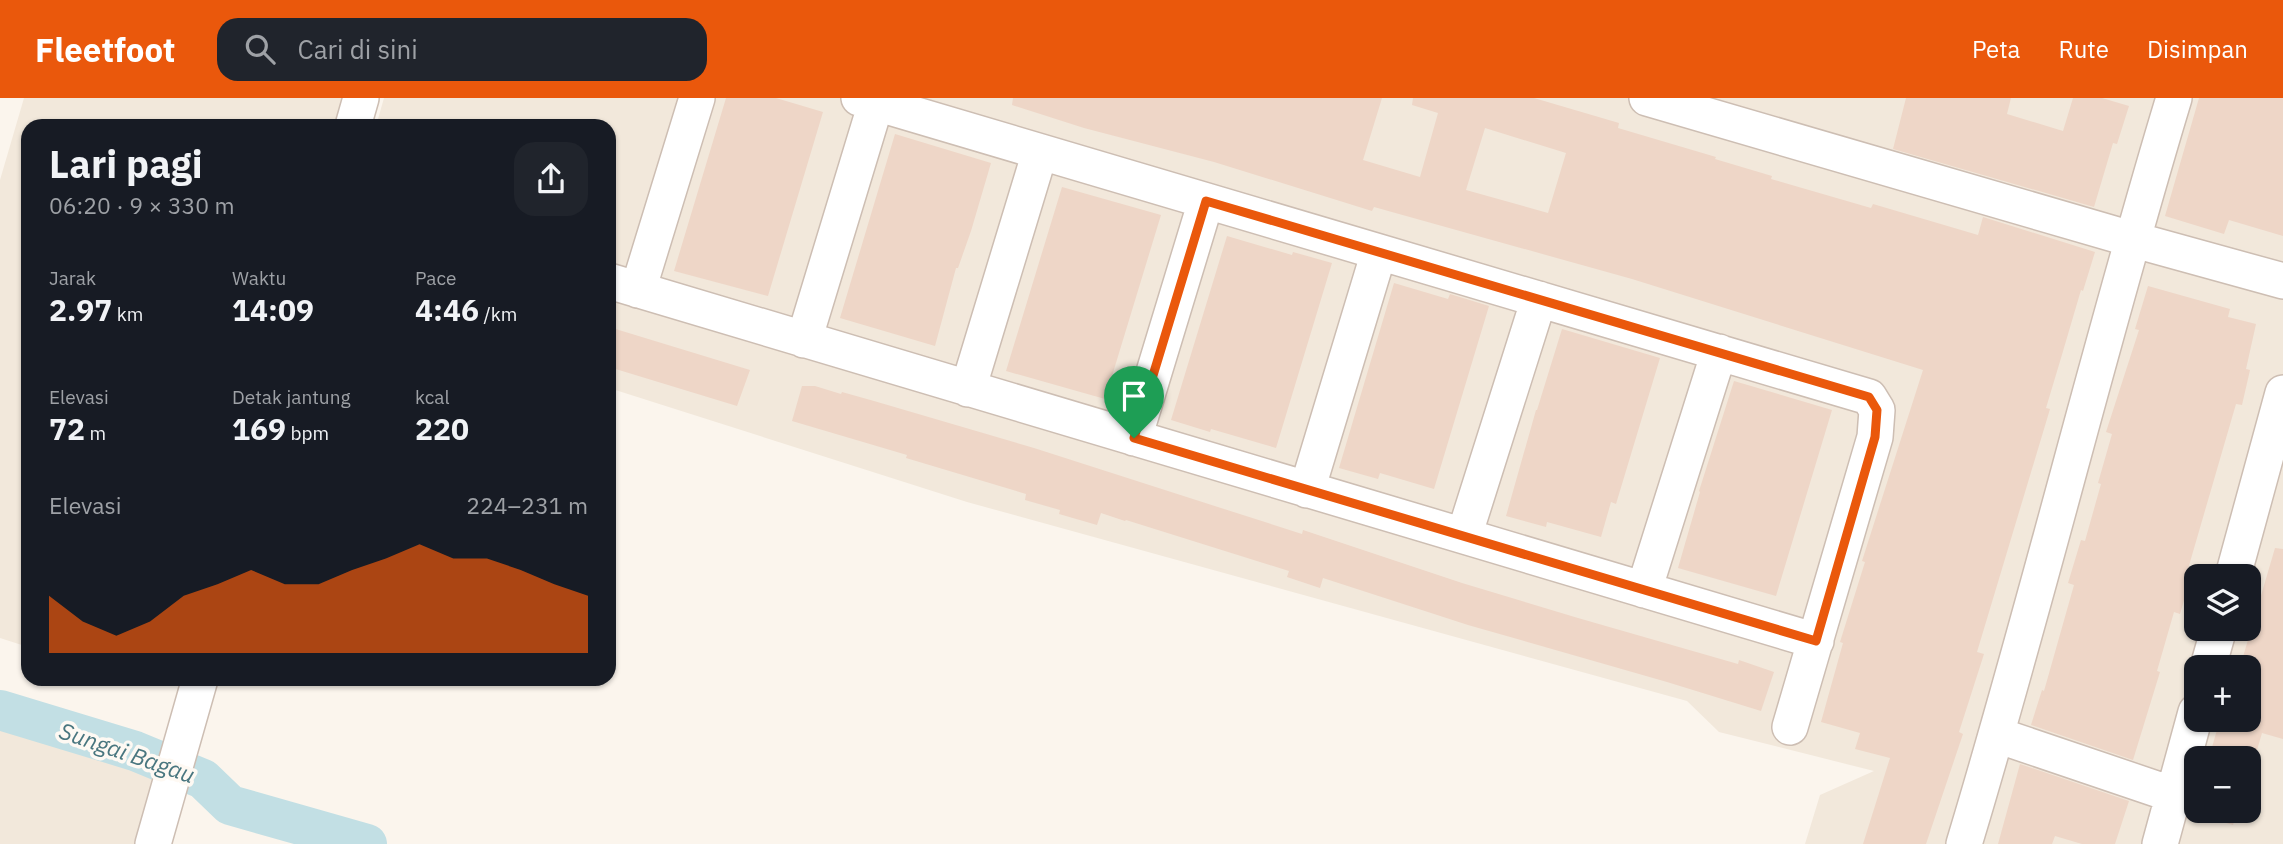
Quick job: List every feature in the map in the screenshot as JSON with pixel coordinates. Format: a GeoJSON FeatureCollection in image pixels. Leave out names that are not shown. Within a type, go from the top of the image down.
{"type":"FeatureCollection","features":[{"type":"Feature","properties":{"kind":"street"},"geometry":{"type":"LineString","coordinates":[[355,119],[361,98]]}},
{"type":"Feature","properties":{"kind":"street"},"geometry":{"type":"LineString","coordinates":[[697,98],[624,286],[1816,641]]}},
{"type":"Feature","properties":{"kind":"street"},"geometry":{"type":"LineString","coordinates":[[1647,98],[2283,281]]}},
{"type":"Feature","properties":{"kind":"street"},"geometry":{"type":"LineString","coordinates":[[1964,844],[1997,734],[2131,239],[2174,98]]}},
{"type":"Feature","properties":{"kind":"street"},"geometry":{"type":"LineString","coordinates":[[804,340],[867,100],[1869,397],[1877,410],[1875,437],[1790,727]]}},
{"type":"Feature","properties":{"kind":"street"},"geometry":{"type":"LineString","coordinates":[[968,388],[1041,152]]}},
{"type":"Feature","properties":{"kind":"street"},"geometry":{"type":"LineString","coordinates":[[1134,438],[1206,201]]}},
{"type":"Feature","properties":{"kind":"street"},"geometry":{"type":"LineString","coordinates":[[1307,489],[1379,252]]}},
{"type":"Feature","properties":{"kind":"street"},"geometry":{"type":"LineString","coordinates":[[1464,536],[1539,299]]}},
{"type":"Feature","properties":{"kind":"street"},"geometry":{"type":"LineString","coordinates":[[1644,590],[1719,352]]}},
{"type":"Feature","properties":{"kind":"street"},"geometry":{"type":"LineString","coordinates":[[2236,564],[2283,393]]}},
{"type":"Feature","properties":{"kind":"street"},"geometry":{"type":"LineString","coordinates":[[153,844],[198,686]]}},
{"type":"Feature","properties":{"kind":"street"},"geometry":{"type":"LineString","coordinates":[[2160,844],[2191,732]]}},
{"type":"Feature","properties":{"kind":"street"},"geometry":{"type":"LineString","coordinates":[[1997,734],[2174,795]]}},
{"type":"Feature","properties":{"kind":"shaded area"},"geometry":{"type":"Polygon","coordinates":[[[24,98],[352,98],[346,119],[21,119],[21,645],[0,638],[0,180],[24,98]]]}},
{"type":"Feature","properties":{"kind":"shaded area"},"geometry":{"type":"Polygon","coordinates":[[[384,98],[2283,98],[2283,844],[1805,844],[1820,795],[1874,771],[1719,732],[1687,701],[967,502],[616,390],[616,119],[378,119],[384,98]]]}},
{"type":"Feature","properties":{"kind":"shaded area"},"geometry":{"type":"Polygon","coordinates":[[[0,718],[165,769],[142,844],[0,844],[0,718]]]}},
{"type":"Feature","properties":{"kind":"building"},"geometry":{"type":"Polygon","coordinates":[[[726,98],[776,98],[823,112],[768,296],[674,271],[726,98]]]}},
{"type":"Feature","properties":{"kind":"building"},"geometry":{"type":"Polygon","coordinates":[[[1013,98],[1382,98],[1363,160],[1420,177],[1438,113],[1412,105],[1413,98],[1534,98],[1619,123],[1618,128],[1716,157],[1715,159],[1772,176],[1771,179],[1871,208],[1873,204],[1978,235],[1983,217],[2095,252],[2046,408],[2050,409],[1977,652],[1984,654],[1959,732],[1963,734],[1926,844],[1863,844],[1890,758],[1855,749],[1860,733],[1821,722],[1843,643],[1840,642],[1865,562],[1862,561],[1923,370],[1632,279],[1374,207],[1372,211],[1214,162],[1084,128],[1012,105],[1013,98]],[[1485,128],[1466,190],[1548,213],[1566,153],[1485,128]]]}},
{"type":"Feature","properties":{"kind":"building"},"geometry":{"type":"Polygon","coordinates":[[[1906,98],[2011,98],[2007,114],[2063,131],[2073,98],[2102,98],[2129,106],[2117,144],[2113,143],[2094,207],[1893,149],[1906,98]]]}},
{"type":"Feature","properties":{"kind":"building"},"geometry":{"type":"Polygon","coordinates":[[[2199,98],[2283,98],[2283,236],[2229,220],[2224,234],[2165,216],[2199,98]]]}},
{"type":"Feature","properties":{"kind":"building"},"geometry":{"type":"Polygon","coordinates":[[[895,134],[991,163],[971,231],[956,268],[935,346],[840,318],[895,134]]]}},
{"type":"Feature","properties":{"kind":"building"},"geometry":{"type":"Polygon","coordinates":[[[1062,187],[1161,215],[1105,399],[1006,371],[1062,187]]]}},
{"type":"Feature","properties":{"kind":"building"},"geometry":{"type":"Polygon","coordinates":[[[1227,236],[1292,255],[1293,252],[1332,263],[1276,448],[1171,420],[1227,236]]]}},
{"type":"Feature","properties":{"kind":"building"},"geometry":{"type":"Polygon","coordinates":[[[1394,283],[1448,299],[1450,294],[1489,306],[1434,489],[1380,473],[1378,479],[1339,468],[1394,283]]]}},
{"type":"Feature","properties":{"kind":"building"},"geometry":{"type":"Polygon","coordinates":[[[2148,286],[2230,309],[2228,317],[2256,324],[2246,369],[2250,370],[2242,405],[2236,404],[2189,564],[2184,564],[2184,600],[2180,614],[2174,612],[2157,671],[2160,672],[2133,760],[2031,725],[2042,690],[2044,691],[2074,585],[2068,583],[2081,540],[2085,541],[2101,484],[2098,483],[2112,434],[2106,432],[2139,330],[2135,329],[2148,286]]]}},
{"type":"Feature","properties":{"kind":"building"},"geometry":{"type":"Polygon","coordinates":[[[616,329],[750,370],[737,406],[616,369],[616,329]]]}},
{"type":"Feature","properties":{"kind":"building"},"geometry":{"type":"Polygon","coordinates":[[[1562,329],[1660,358],[1616,504],[1611,502],[1601,537],[1547,522],[1546,527],[1506,516],[1562,329]]]}},
{"type":"Feature","properties":{"kind":"building"},"geometry":{"type":"Polygon","coordinates":[[[1734,381],[1832,410],[1776,596],[1678,568],[1734,381]]]}},
{"type":"Feature","properties":{"kind":"building"},"geometry":{"type":"Polygon","coordinates":[[[802,386],[815,386],[841,394],[842,392],[1034,448],[1302,534],[1303,530],[1462,583],[1738,664],[1739,660],[1774,672],[1761,711],[1468,625],[1323,578],[1320,588],[1287,577],[1289,571],[1126,520],[1101,513],[1097,525],[1059,514],[1060,510],[1025,500],[1026,494],[792,421],[802,386]]]}},
{"type":"Feature","properties":{"kind":"building"},"geometry":{"type":"Polygon","coordinates":[[[2275,548],[2283,549],[2283,739],[2262,733],[2258,746],[2212,746],[2216,732],[2261,732],[2261,655],[2244,655],[2248,641],[2261,641],[2261,596],[2275,548]]]}},
{"type":"Feature","properties":{"kind":"building"},"geometry":{"type":"Polygon","coordinates":[[[2020,764],[2129,801],[2115,844],[2082,844],[2055,836],[2052,844],[1998,844],[2020,764]]]}},
{"type":"Feature","properties":{"kind":"waterway","name":"Sungai Bagau"},"geometry":{"type":"LineString","coordinates":[[0,710],[135,751],[203,779],[230,805],[367,844]]}},
{"type":"Feature","properties":{"kind":"route"},"geometry":{"type":"LineString","coordinates":[[1206,201],[1869,397],[1877,410],[1875,437],[1816,641],[1134,438],[1206,201]]}}]}
